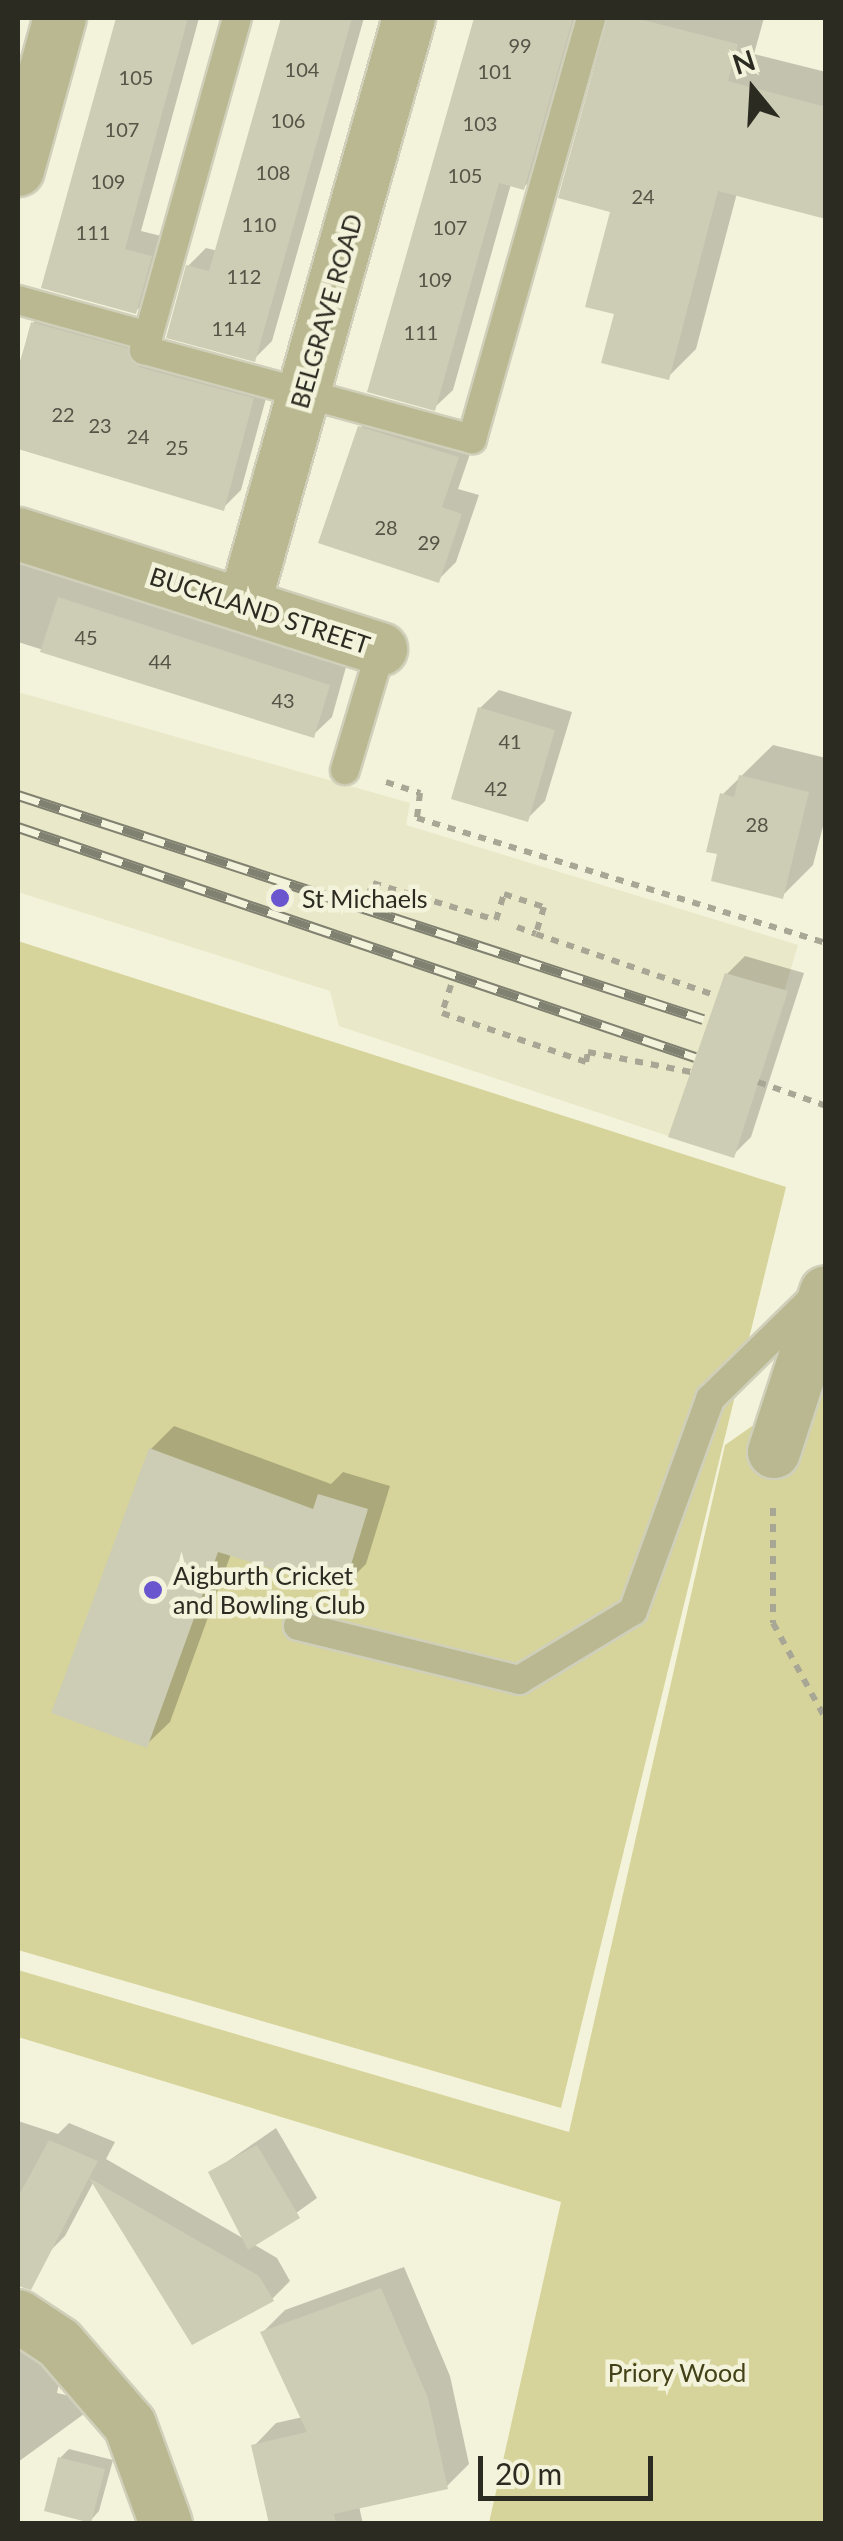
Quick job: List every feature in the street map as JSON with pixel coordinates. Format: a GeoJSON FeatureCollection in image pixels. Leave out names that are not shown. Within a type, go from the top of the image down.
{"type":"FeatureCollection","features":[{"type":"Feature","properties":{"kind":"street"},"geometry":{"type":"LineString","coordinates":[[18,170],[60,18]]}},
{"type":"Feature","properties":{"kind":"street","name":"BELGRAVE ROAD"},"geometry":{"type":"LineString","coordinates":[[244,605],[409,18]]}},
{"type":"Feature","properties":{"kind":"street","name":"BUCKLAND STREET"},"geometry":{"type":"LineString","coordinates":[[18,534],[381,649]]}},
{"type":"Feature","properties":{"kind":"street"},"geometry":{"type":"LineString","coordinates":[[774,1452],[826,1289]]}},
{"type":"Feature","properties":{"kind":"street"},"geometry":{"type":"LineString","coordinates":[[18,2316],[58,2344],[130,2425],[166,2524]]}},
{"type":"Feature","properties":{"kind":"lane"},"geometry":{"type":"LineString","coordinates":[[237,18],[144,350],[302,398],[472,439],[591,18]]}},
{"type":"Feature","properties":{"kind":"lane"},"geometry":{"type":"LineString","coordinates":[[18,300],[148,336]]}},
{"type":"Feature","properties":{"kind":"lane","name":"BUCKLAND STREET"},"geometry":{"type":"LineString","coordinates":[[345,770],[381,649]]}},
{"type":"Feature","properties":{"kind":"lane"},"geometry":{"type":"LineString","coordinates":[[298,1626],[519,1680],[633,1611],[710,1399],[826,1289]]}},
{"type":"Feature","properties":{"kind":"path"},"geometry":{"type":"LineString","coordinates":[[345,770],[420,793],[417,818],[826,943]]}},
{"type":"Feature","properties":{"kind":"path"},"geometry":{"type":"LineString","coordinates":[[368,896],[373,882],[496,920],[504,894],[544,908],[536,934]]}},
{"type":"Feature","properties":{"kind":"path"},"geometry":{"type":"LineString","coordinates":[[517,927],[714,994]]}},
{"type":"Feature","properties":{"kind":"path"},"geometry":{"type":"LineString","coordinates":[[451,985],[442,1013],[586,1062],[584,1051],[696,1073]]}},
{"type":"Feature","properties":{"kind":"path"},"geometry":{"type":"LineString","coordinates":[[758,1082],[826,1106]]}},
{"type":"Feature","properties":{"kind":"path"},"geometry":{"type":"LineString","coordinates":[[774,1452],[773,1623],[826,1720]]}},
{"type":"Feature","properties":{"kind":"shaded area"},"geometry":{"type":"Polygon","coordinates":[[[18,692],[410,803],[406,825],[798,945],[734,1158],[339,1026],[330,991],[18,892],[18,692]]]}},
{"type":"Feature","properties":{"kind":"green space"},"geometry":{"type":"Polygon","coordinates":[[[18,941],[786,1187],[561,2108],[18,1950],[18,941]]]}},
{"type":"Feature","properties":{"kind":"green space","name":"Priory Wood"},"geometry":{"type":"Polygon","coordinates":[[[825,1375],[825,2523],[489,2523],[561,2202],[18,2037],[18,1970],[569,2132],[725,1445],[825,1375]]]}},
{"type":"Feature","properties":{"kind":"building"},"geometry":{"type":"Polygon","coordinates":[[[116,18],[188,18],[125,249],[152,256],[136,314],[41,288],[116,18]]]}},
{"type":"Feature","properties":{"kind":"building"},"geometry":{"type":"Polygon","coordinates":[[[281,18],[352,18],[255,362],[166,338],[186,265],[209,271],[281,18]]]}},
{"type":"Feature","properties":{"kind":"building"},"geometry":{"type":"Polygon","coordinates":[[[474,18],[573,18],[524,190],[499,183],[435,411],[367,392],[474,18]]]}},
{"type":"Feature","properties":{"kind":"building"},"geometry":{"type":"Polygon","coordinates":[[[608,18],[635,18],[738,44],[728,81],[826,107],[826,219],[718,191],[669,380],[601,363],[614,314],[585,307],[610,212],[558,198],[608,18]]]}},
{"type":"Feature","properties":{"kind":"building"},"geometry":{"type":"Polygon","coordinates":[[[31,322],[127,348],[139,367],[254,398],[224,511],[18,449],[18,370],[31,322]]]}},
{"type":"Feature","properties":{"kind":"building"},"geometry":{"type":"Polygon","coordinates":[[[358,426],[459,457],[442,507],[462,514],[439,583],[318,543],[358,426]]]}},
{"type":"Feature","properties":{"kind":"building"},"geometry":{"type":"Polygon","coordinates":[[[58,597],[330,685],[314,738],[40,652],[58,597]]]}},
{"type":"Feature","properties":{"kind":"building"},"geometry":{"type":"Polygon","coordinates":[[[478,707],[555,730],[528,822],[451,799],[478,707]]]}},
{"type":"Feature","properties":{"kind":"building"},"geometry":{"type":"Polygon","coordinates":[[[739,775],[809,792],[783,899],[711,881],[717,854],[706,852],[720,793],[734,797],[739,775]]]}},
{"type":"Feature","properties":{"kind":"building"},"geometry":{"type":"Polygon","coordinates":[[[725,973],[788,991],[734,1158],[668,1137],[725,973]]]}},
{"type":"Feature","properties":{"kind":"building"},"geometry":{"type":"Polygon","coordinates":[[[149,1448],[313,1509],[318,1494],[368,1509],[343,1591],[218,1552],[147,1748],[51,1713],[149,1448]]]}},
{"type":"Feature","properties":{"kind":"building"},"geometry":{"type":"Polygon","coordinates":[[[49,2140],[98,2161],[31,2290],[18,2286],[18,2197],[49,2140]]]}},
{"type":"Feature","properties":{"kind":"building"},"geometry":{"type":"Polygon","coordinates":[[[257,2145],[300,2218],[248,2250],[208,2172],[257,2145]]]}},
{"type":"Feature","properties":{"kind":"building"},"geometry":{"type":"Polygon","coordinates":[[[89,2178],[259,2276],[274,2301],[192,2345],[89,2178]]]}},
{"type":"Feature","properties":{"kind":"building"},"geometry":{"type":"Polygon","coordinates":[[[381,2288],[428,2398],[448,2489],[334,2514],[336,2524],[269,2524],[251,2445],[307,2432],[260,2332],[381,2288]]]}},
{"type":"Feature","properties":{"kind":"building"},"geometry":{"type":"Polygon","coordinates":[[[58,2457],[105,2469],[91,2523],[44,2511],[58,2457]]]}},
{"type":"Feature","properties":{"kind":"railway"},"geometry":{"type":"LineString","coordinates":[[18,795],[703,1019]]}},
{"type":"Feature","properties":{"kind":"railway"},"geometry":{"type":"LineString","coordinates":[[18,827],[695,1057]]}},
{"type":"Feature","properties":{"kind":"place","name":"St Michaels"},"geometry":{"type":"Point","coordinates":[280,898]}},
{"type":"Feature","properties":{"kind":"place","name":"Aigburth Cricket and Bowling Club"},"geometry":{"type":"Point","coordinates":[153,1590]}}]}
